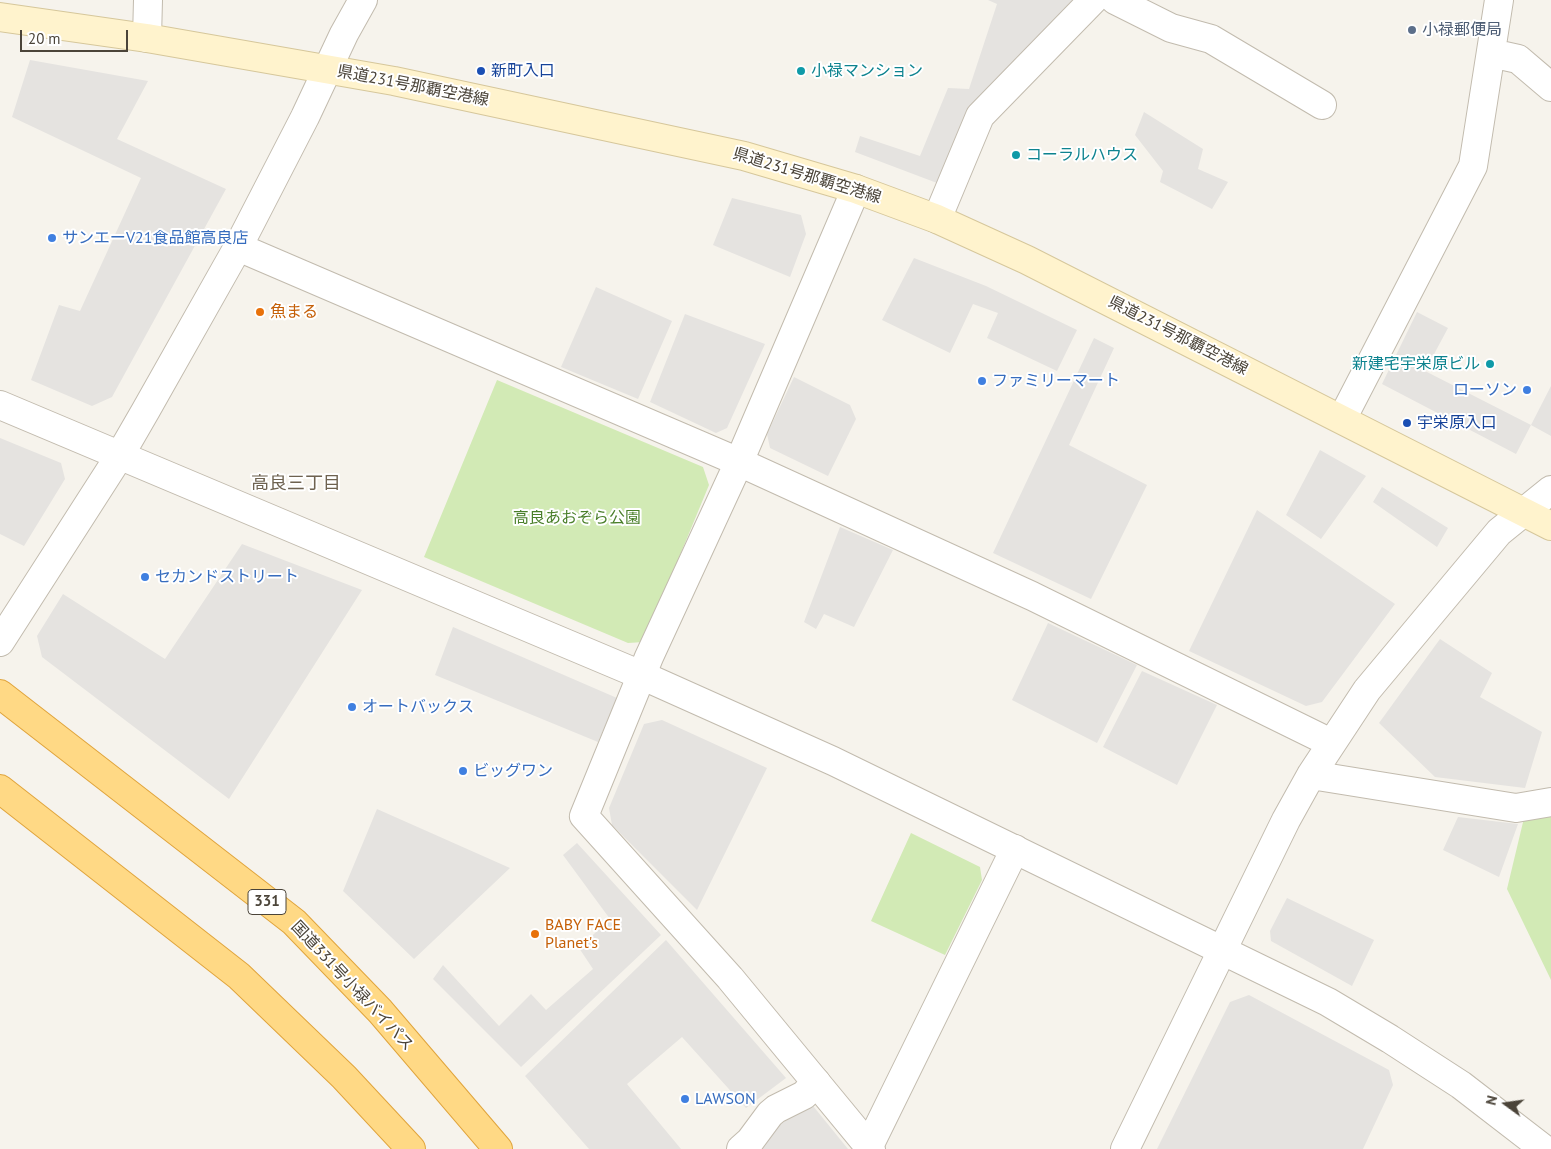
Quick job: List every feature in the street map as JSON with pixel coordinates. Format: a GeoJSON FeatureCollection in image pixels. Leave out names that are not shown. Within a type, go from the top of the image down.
{"type":"FeatureCollection","features":[{"type":"Feature","properties":{"kind":"highway","name":"国道331号小禄バイパス"},"geometry":{"type":"LineString","coordinates":[[0,694],[294,922],[380,1011],[498,1149]]}},
{"type":"Feature","properties":{"kind":"highway"},"geometry":{"type":"LineString","coordinates":[[0,790],[239,976],[344,1077],[411,1149]]}},
{"type":"Feature","properties":{"kind":"main road","name":"県道231号那覇空港線"},"geometry":{"type":"LineString","coordinates":[[0,16],[147,38],[413,85],[744,156],[856,189],[937,219],[1027,260],[1551,526]]}},
{"type":"Feature","properties":{"kind":"street"},"geometry":{"type":"LineString","coordinates":[[147,38],[148,0]]}},
{"type":"Feature","properties":{"kind":"street"},"geometry":{"type":"LineString","coordinates":[[0,642],[120,454],[238,247],[362,0]]}},
{"type":"Feature","properties":{"kind":"street"},"geometry":{"type":"LineString","coordinates":[[937,219],[980,116],[1093,0]]}},
{"type":"Feature","properties":{"kind":"street"},"geometry":{"type":"LineString","coordinates":[[1115,0],[1172,28],[1211,39],[1322,105]]}},
{"type":"Feature","properties":{"kind":"street"},"geometry":{"type":"LineString","coordinates":[[1342,419],[1473,166],[1500,0]]}},
{"type":"Feature","properties":{"kind":"street"},"geometry":{"type":"LineString","coordinates":[[1491,53],[1518,58],[1551,87]]}},
{"type":"Feature","properties":{"kind":"street"},"geometry":{"type":"LineString","coordinates":[[856,189],[739,462],[641,675],[584,816],[730,978],[870,1148],[1015,849]]}},
{"type":"Feature","properties":{"kind":"street"},"geometry":{"type":"LineString","coordinates":[[238,247],[739,462],[1032,596],[1331,743]]}},
{"type":"Feature","properties":{"kind":"street"},"geometry":{"type":"LineString","coordinates":[[0,405],[641,675],[833,762],[1015,849],[1328,1002],[1461,1085],[1544,1149]]}},
{"type":"Feature","properties":{"kind":"street"},"geometry":{"type":"LineString","coordinates":[[1125,1149],[1286,820],[1310,775],[1367,690],[1499,532],[1551,490]]}},
{"type":"Feature","properties":{"kind":"street"},"geometry":{"type":"LineString","coordinates":[[1310,775],[1516,808],[1551,802]]}},
{"type":"Feature","properties":{"kind":"street"},"geometry":{"type":"LineString","coordinates":[[741,1149],[750,1141],[770,1114],[804,1095],[816,1082]]}},
{"type":"Feature","properties":{"kind":"green space","name":"高良あおぞら公園"},"geometry":{"type":"Polygon","coordinates":[[[497,380],[703,467],[709,485],[644,642],[628,643],[424,557],[497,380]]]}},
{"type":"Feature","properties":{"kind":"green space"},"geometry":{"type":"Polygon","coordinates":[[[1551,810],[1551,980],[1507,889],[1524,818],[1551,810]]]}},
{"type":"Feature","properties":{"kind":"green space"},"geometry":{"type":"Polygon","coordinates":[[[911,833],[980,867],[982,880],[945,955],[871,921],[911,833]]]}},
{"type":"Feature","properties":{"kind":"shaded area"},"geometry":{"type":"Polygon","coordinates":[[[988,0],[1074,0],[1052,23],[937,183],[855,152],[860,136],[920,156],[948,88],[969,89],[997,4],[988,0]]]}},
{"type":"Feature","properties":{"kind":"shaded area"},"geometry":{"type":"Polygon","coordinates":[[[30,60],[148,81],[117,139],[226,189],[112,397],[92,406],[31,380],[59,305],[80,311],[141,178],[12,117],[30,60]]]}},
{"type":"Feature","properties":{"kind":"shaded area"},"geometry":{"type":"Polygon","coordinates":[[[1144,112],[1203,149],[1198,169],[1228,182],[1212,209],[1160,182],[1163,171],[1135,135],[1144,112]]]}},
{"type":"Feature","properties":{"kind":"shaded area"},"geometry":{"type":"Polygon","coordinates":[[[732,198],[801,215],[806,234],[790,277],[713,245],[732,198]]]}},
{"type":"Feature","properties":{"kind":"shaded area"},"geometry":{"type":"Polygon","coordinates":[[[914,258],[986,286],[1077,330],[1057,371],[987,338],[998,313],[973,304],[950,353],[882,320],[914,258]]]}},
{"type":"Feature","properties":{"kind":"shaded area"},"geometry":{"type":"Polygon","coordinates":[[[596,287],[672,321],[638,399],[561,367],[596,287]]]}},
{"type":"Feature","properties":{"kind":"shaded area"},"geometry":{"type":"Polygon","coordinates":[[[1417,312],[1448,328],[1425,371],[1531,425],[1516,454],[1382,384],[1417,312]]]}},
{"type":"Feature","properties":{"kind":"shaded area"},"geometry":{"type":"Polygon","coordinates":[[[685,314],[765,344],[727,428],[716,433],[650,402],[685,314]]]}},
{"type":"Feature","properties":{"kind":"shaded area"},"geometry":{"type":"Polygon","coordinates":[[[1094,338],[1114,348],[1069,445],[1147,485],[1091,599],[993,553],[1094,338]]]}},
{"type":"Feature","properties":{"kind":"shaded area"},"geometry":{"type":"Polygon","coordinates":[[[794,377],[850,405],[856,419],[828,476],[770,448],[767,434],[794,377]]]}},
{"type":"Feature","properties":{"kind":"shaded area"},"geometry":{"type":"Polygon","coordinates":[[[1551,386],[1551,436],[1531,425],[1551,386]]]}},
{"type":"Feature","properties":{"kind":"shaded area"},"geometry":{"type":"Polygon","coordinates":[[[0,438],[61,463],[65,479],[24,546],[0,534],[0,438]]]}},
{"type":"Feature","properties":{"kind":"shaded area"},"geometry":{"type":"Polygon","coordinates":[[[1320,450],[1366,476],[1321,539],[1286,515],[1320,450]]]}},
{"type":"Feature","properties":{"kind":"shaded area"},"geometry":{"type":"Polygon","coordinates":[[[1382,487],[1448,528],[1437,547],[1373,502],[1382,487]]]}},
{"type":"Feature","properties":{"kind":"shaded area"},"geometry":{"type":"Polygon","coordinates":[[[1257,510],[1395,604],[1322,702],[1306,706],[1189,651],[1257,510]]]}},
{"type":"Feature","properties":{"kind":"shaded area"},"geometry":{"type":"Polygon","coordinates":[[[840,527],[893,550],[854,627],[824,614],[816,629],[804,622],[840,527]]]}},
{"type":"Feature","properties":{"kind":"shaded area"},"geometry":{"type":"Polygon","coordinates":[[[242,544],[362,590],[229,799],[42,657],[37,636],[63,594],[165,659],[242,544]]]}},
{"type":"Feature","properties":{"kind":"shaded area"},"geometry":{"type":"Polygon","coordinates":[[[1048,623],[1137,665],[1097,743],[1012,700],[1048,623]]]}},
{"type":"Feature","properties":{"kind":"shaded area"},"geometry":{"type":"Polygon","coordinates":[[[453,627],[617,698],[598,742],[435,675],[453,627]]]}},
{"type":"Feature","properties":{"kind":"shaded area"},"geometry":{"type":"Polygon","coordinates":[[[1440,639],[1492,673],[1480,697],[1542,732],[1525,788],[1435,777],[1379,723],[1440,639]]]}},
{"type":"Feature","properties":{"kind":"shaded area"},"geometry":{"type":"Polygon","coordinates":[[[1142,671],[1217,705],[1177,785],[1103,747],[1142,671]]]}},
{"type":"Feature","properties":{"kind":"shaded area"},"geometry":{"type":"Polygon","coordinates":[[[662,720],[767,768],[697,910],[612,825],[609,808],[644,724],[662,720]]]}},
{"type":"Feature","properties":{"kind":"shaded area"},"geometry":{"type":"Polygon","coordinates":[[[377,809],[510,868],[414,959],[343,891],[377,809]]]}},
{"type":"Feature","properties":{"kind":"shaded area"},"geometry":{"type":"Polygon","coordinates":[[[1458,817],[1518,824],[1499,877],[1443,850],[1458,817]]]}},
{"type":"Feature","properties":{"kind":"shaded area"},"geometry":{"type":"Polygon","coordinates":[[[577,843],[661,935],[521,1067],[433,979],[443,965],[499,1026],[531,994],[546,1010],[593,969],[579,948],[610,919],[563,855],[577,843]]]}},
{"type":"Feature","properties":{"kind":"shaded area"},"geometry":{"type":"Polygon","coordinates":[[[1287,898],[1374,940],[1352,986],[1271,941],[1270,931],[1287,898]]]}},
{"type":"Feature","properties":{"kind":"shaded area"},"geometry":{"type":"Polygon","coordinates":[[[666,940],[786,1078],[746,1108],[682,1037],[627,1084],[681,1149],[589,1149],[525,1076],[666,940]]]}},
{"type":"Feature","properties":{"kind":"shaded area"},"geometry":{"type":"Polygon","coordinates":[[[1249,995],[1389,1070],[1393,1085],[1363,1149],[1157,1149],[1230,1002],[1249,995]]]}},
{"type":"Feature","properties":{"kind":"shaded area"},"geometry":{"type":"Polygon","coordinates":[[[809,1101],[848,1149],[751,1149],[809,1101]]]}},
{"type":"Feature","properties":{"kind":"place","name":"小禄郵便局"},"geometry":{"type":"Point","coordinates":[1412,30]}},
{"type":"Feature","properties":{"kind":"place","name":"新町入口"},"geometry":{"type":"Point","coordinates":[481,71]}},
{"type":"Feature","properties":{"kind":"place","name":"小禄マンション"},"geometry":{"type":"Point","coordinates":[801,71]}},
{"type":"Feature","properties":{"kind":"place","name":"コーラルハウス"},"geometry":{"type":"Point","coordinates":[1016,155]}},
{"type":"Feature","properties":{"kind":"place","name":"サンエーV21食品館高良店"},"geometry":{"type":"Point","coordinates":[52,238]}},
{"type":"Feature","properties":{"kind":"place","name":"魚まる"},"geometry":{"type":"Point","coordinates":[260,312]}},
{"type":"Feature","properties":{"kind":"place","name":"新建宅宇栄原ビル"},"geometry":{"type":"Point","coordinates":[1490,364]}},
{"type":"Feature","properties":{"kind":"place","name":"ファミリーマート"},"geometry":{"type":"Point","coordinates":[982,381]}},
{"type":"Feature","properties":{"kind":"place","name":"ローソン"},"geometry":{"type":"Point","coordinates":[1527,390]}},
{"type":"Feature","properties":{"kind":"place","name":"宇栄原入口"},"geometry":{"type":"Point","coordinates":[1407,423]}},
{"type":"Feature","properties":{"kind":"place","name":"セカンドストリート"},"geometry":{"type":"Point","coordinates":[145,577]}},
{"type":"Feature","properties":{"kind":"place","name":"オートバックス"},"geometry":{"type":"Point","coordinates":[352,707]}},
{"type":"Feature","properties":{"kind":"place","name":"ビッグワン"},"geometry":{"type":"Point","coordinates":[463,771]}},
{"type":"Feature","properties":{"kind":"place","name":"BABY FACE Planet's"},"geometry":{"type":"Point","coordinates":[535,934]}},
{"type":"Feature","properties":{"kind":"place","name":"LAWSON"},"geometry":{"type":"Point","coordinates":[685,1099]}},
{"type":"Feature","properties":{"kind":"district","name":"高良三丁目"},"geometry":{"type":"Point","coordinates":[296,484]}}]}
